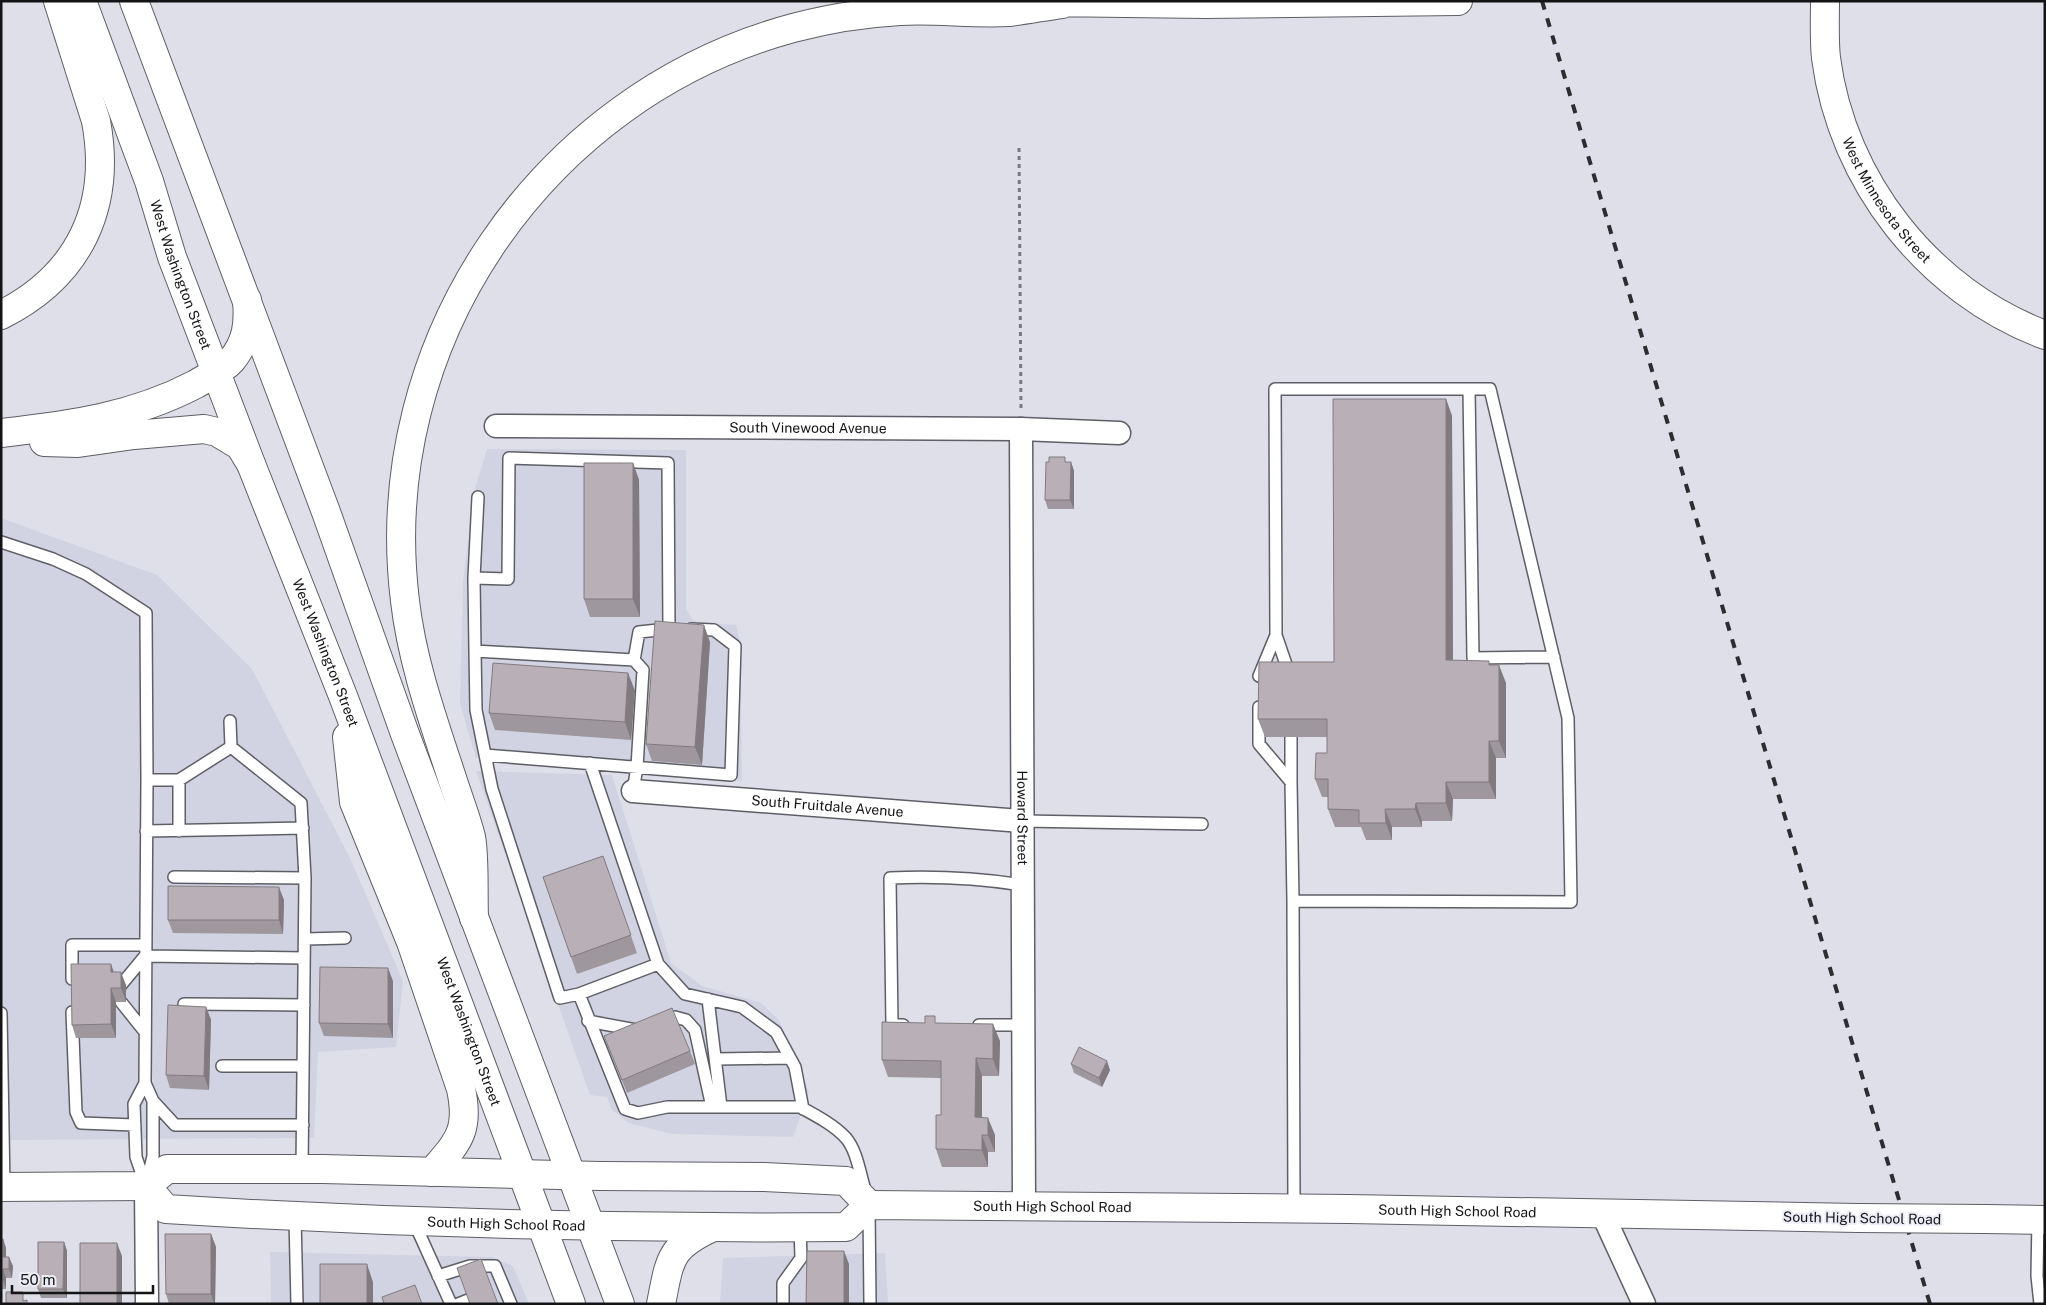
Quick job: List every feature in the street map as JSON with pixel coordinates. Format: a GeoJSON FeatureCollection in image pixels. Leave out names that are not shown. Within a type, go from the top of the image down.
{"type":"FeatureCollection","features":[{"type":"Feature","properties":{"kind":"main road"},"geometry":{"type":"LineString","coordinates":[[1,315],[38,293],[56,277],[84,238],[94,210],[101,159],[96,122],[58,1]]}},
{"type":"Feature","properties":{"kind":"main road","name":"West Washington Street"},"geometry":{"type":"LineString","coordinates":[[82,1],[149,181],[172,257],[251,464],[343,696],[570,1304]]}},
{"type":"Feature","properties":{"kind":"main road"},"geometry":{"type":"LineString","coordinates":[[134,1],[247,300],[474,918],[620,1304]]}},
{"type":"Feature","properties":{"kind":"main road"},"geometry":{"type":"LineString","coordinates":[[474,918],[471,839],[420,681],[405,603],[401,560],[401,518],[406,467],[413,422],[433,360],[460,298],[495,240],[526,198],[585,138],[640,96],[710,58],[752,41],[793,28],[860,15],[900,11],[1008,12],[1049,2],[1458,1]]}},
{"type":"Feature","properties":{"kind":"main road","name":"West Minnesota Street"},"geometry":{"type":"LineString","coordinates":[[1825,1],[1826,60],[1837,107],[1853,152],[1878,200],[1899,229],[1945,276],[1999,314],[2045,335]]}},
{"type":"Feature","properties":{"kind":"main road"},"geometry":{"type":"LineString","coordinates":[[1,433],[74,424],[132,411],[182,390],[217,372],[230,362],[243,342],[249,321],[247,300]]}},
{"type":"Feature","properties":{"kind":"main road"},"geometry":{"type":"LineString","coordinates":[[1,433],[36,442],[78,443],[170,431],[204,429],[217,432],[240,446],[251,464]]}},
{"type":"Feature","properties":{"kind":"main road"},"geometry":{"type":"LineString","coordinates":[[343,696],[354,802],[411,942],[465,1106],[464,1122],[456,1143],[432,1172]]}},
{"type":"Feature","properties":{"kind":"main road"},"geometry":{"type":"LineString","coordinates":[[2,1187],[146,1186],[168,1169],[302,1169],[764,1177],[846,1182],[869,1205]]}},
{"type":"Feature","properties":{"kind":"main road","name":"South High School Road"},"geometry":{"type":"LineString","coordinates":[[146,1186],[166,1209],[295,1217],[541,1226],[846,1227],[869,1205],[2041,1220]]}},
{"type":"Feature","properties":{"kind":"main road"},"geometry":{"type":"LineString","coordinates":[[662,1304],[668,1271],[676,1252],[689,1239],[713,1227]]}},
{"type":"Feature","properties":{"kind":"street","name":"South Vinewood Avenue"},"geometry":{"type":"LineString","coordinates":[[496,426],[1021,428],[1119,433]]}},
{"type":"Feature","properties":{"kind":"street","name":"Howard Street"},"geometry":{"type":"LineString","coordinates":[[1021,428],[1024,1207]]}},
{"type":"Feature","properties":{"kind":"street","name":"South Fruitdale Avenue"},"geometry":{"type":"LineString","coordinates":[[633,790],[1022,821]]}},
{"type":"Feature","properties":{"kind":"street"},"geometry":{"type":"LineString","coordinates":[[146,1186],[148,1304]]}},
{"type":"Feature","properties":{"kind":"street"},"geometry":{"type":"LineString","coordinates":[[1604,1215],[1644,1304]]}},
{"type":"Feature","properties":{"kind":"lane"},"geometry":{"type":"LineString","coordinates":[[1292,680],[1276,635],[1275,389],[1490,389],[1568,718],[1571,902],[1293,901]]}},
{"type":"Feature","properties":{"kind":"lane"},"geometry":{"type":"LineString","coordinates":[[1470,389],[1473,658],[1554,657]]}},
{"type":"Feature","properties":{"kind":"lane"},"geometry":{"type":"LineString","coordinates":[[474,578],[508,579],[509,458],[668,462],[669,629]]}},
{"type":"Feature","properties":{"kind":"lane"},"geometry":{"type":"LineString","coordinates":[[478,497],[474,578],[476,710],[492,789],[560,998],[579,994],[658,964]]}},
{"type":"Feature","properties":{"kind":"lane"},"geometry":{"type":"LineString","coordinates":[[1,542],[53,559],[86,574],[146,613],[145,1083],[153,1101],[174,1125],[303,1125]]}},
{"type":"Feature","properties":{"kind":"lane"},"geometry":{"type":"LineString","coordinates":[[485,755],[731,776],[735,646],[714,630],[669,629],[639,632],[634,660]]}},
{"type":"Feature","properties":{"kind":"lane"},"geometry":{"type":"LineString","coordinates":[[1276,635],[1259,678],[1259,744],[1291,782]]}},
{"type":"Feature","properties":{"kind":"lane"},"geometry":{"type":"LineString","coordinates":[[475,651],[634,660],[643,670],[637,767],[633,790]]}},
{"type":"Feature","properties":{"kind":"lane"},"geometry":{"type":"LineString","coordinates":[[230,721],[231,747],[301,803],[305,878],[302,1169]]}},
{"type":"Feature","properties":{"kind":"lane"},"geometry":{"type":"LineString","coordinates":[[1291,737],[1294,1209]]}},
{"type":"Feature","properties":{"kind":"lane"},"geometry":{"type":"LineString","coordinates":[[147,780],[179,780],[231,747]]}},
{"type":"Feature","properties":{"kind":"lane"},"geometry":{"type":"LineString","coordinates":[[590,763],[658,964],[685,994],[742,1007],[776,1032],[795,1067],[803,1109]]}},
{"type":"Feature","properties":{"kind":"lane"},"geometry":{"type":"LineString","coordinates":[[179,780],[179,831]]}},
{"type":"Feature","properties":{"kind":"lane"},"geometry":{"type":"LineString","coordinates":[[1022,821],[1202,824]]}},
{"type":"Feature","properties":{"kind":"lane"},"geometry":{"type":"LineString","coordinates":[[146,831],[303,828]]}},
{"type":"Feature","properties":{"kind":"lane"},"geometry":{"type":"LineString","coordinates":[[917,1025],[892,1025],[890,878],[923,876],[979,878],[1022,885]]}},
{"type":"Feature","properties":{"kind":"lane"},"geometry":{"type":"LineString","coordinates":[[174,877],[305,878]]}},
{"type":"Feature","properties":{"kind":"lane"},"geometry":{"type":"LineString","coordinates":[[305,939],[345,938]]}},
{"type":"Feature","properties":{"kind":"lane"},"geometry":{"type":"LineString","coordinates":[[135,1124],[81,1123],[76,1112],[73,1052],[72,945],[304,958]]}},
{"type":"Feature","properties":{"kind":"lane"},"geometry":{"type":"LineString","coordinates":[[121,985],[145,950]]}},
{"type":"Feature","properties":{"kind":"lane"},"geometry":{"type":"LineString","coordinates":[[579,994],[588,1021],[625,1109],[638,1113],[667,1107],[800,1107],[819,1117],[846,1138],[853,1150],[869,1205],[870,1304]]}},
{"type":"Feature","properties":{"kind":"lane"},"geometry":{"type":"LineString","coordinates":[[708,999],[716,1059],[716,1107]]}},
{"type":"Feature","properties":{"kind":"lane"},"geometry":{"type":"LineString","coordinates":[[121,1002],[145,1032]]}},
{"type":"Feature","properties":{"kind":"lane"},"geometry":{"type":"LineString","coordinates":[[184,1004],[304,1005]]}},
{"type":"Feature","properties":{"kind":"lane"},"geometry":{"type":"LineString","coordinates":[[1,1013],[2,1187]]}},
{"type":"Feature","properties":{"kind":"lane"},"geometry":{"type":"LineString","coordinates":[[588,1021],[634,1030],[675,1017],[686,1020],[694,1030],[716,1107]]}},
{"type":"Feature","properties":{"kind":"lane"},"geometry":{"type":"LineString","coordinates":[[970,1025],[1023,1025]]}},
{"type":"Feature","properties":{"kind":"lane"},"geometry":{"type":"LineString","coordinates":[[716,1059],[790,1058]]}},
{"type":"Feature","properties":{"kind":"lane"},"geometry":{"type":"LineString","coordinates":[[222,1066],[304,1066]]}},
{"type":"Feature","properties":{"kind":"lane"},"geometry":{"type":"LineString","coordinates":[[145,1083],[134,1104],[136,1157],[146,1186]]}},
{"type":"Feature","properties":{"kind":"lane"},"geometry":{"type":"LineString","coordinates":[[146,1186],[153,1156],[153,1101]]}},
{"type":"Feature","properties":{"kind":"lane"},"geometry":{"type":"LineString","coordinates":[[295,1217],[297,1304]]}},
{"type":"Feature","properties":{"kind":"lane"},"geometry":{"type":"LineString","coordinates":[[2040,1304],[2037,1276],[2041,1220]]}},
{"type":"Feature","properties":{"kind":"lane"},"geometry":{"type":"LineString","coordinates":[[414,1222],[451,1304]]}},
{"type":"Feature","properties":{"kind":"lane"},"geometry":{"type":"LineString","coordinates":[[783,1304],[783,1284],[801,1258],[800,1228]]}},
{"type":"Feature","properties":{"kind":"lane"},"geometry":{"type":"LineString","coordinates":[[438,1276],[470,1266],[495,1266],[499,1290],[511,1304]]}},
{"type":"Feature","properties":{"kind":"path"},"geometry":{"type":"LineString","coordinates":[[1019,148],[1021,428]]}},
{"type":"Feature","properties":{"kind":"shaded area"},"geometry":{"type":"Polygon","coordinates":[[[487,449],[686,450],[686,609],[692,619],[700,623],[736,625],[740,641],[742,781],[476,758],[460,704],[463,582],[474,492],[487,449]]]}},
{"type":"Feature","properties":{"kind":"shaded area"},"geometry":{"type":"Polygon","coordinates":[[[1,518],[157,575],[252,669],[350,858],[403,981],[396,1047],[318,1052],[314,1138],[1,1140],[1,518]]]}},
{"type":"Feature","properties":{"kind":"shaded area"},"geometry":{"type":"Polygon","coordinates":[[[476,771],[612,775],[671,963],[702,986],[761,1003],[779,1020],[809,1092],[793,1137],[672,1134],[629,1123],[612,1110],[607,1097],[590,1095],[476,771]]]}},
{"type":"Feature","properties":{"kind":"shaded area"},"geometry":{"type":"Polygon","coordinates":[[[270,1252],[492,1257],[513,1266],[529,1304],[271,1304],[270,1252]]]}},
{"type":"Feature","properties":{"kind":"shaded area"},"geometry":{"type":"Polygon","coordinates":[[[885,1253],[888,1304],[720,1304],[723,1258],[885,1253]]]}},
{"type":"Feature","properties":{"kind":"building"},"geometry":{"type":"Polygon","coordinates":[[[1333,399],[1446,399],[1446,660],[1489,661],[1489,665],[1499,665],[1499,741],[1489,741],[1489,782],[1446,782],[1446,803],[1416,803],[1415,809],[1385,809],[1386,823],[1359,823],[1359,810],[1328,809],[1328,779],[1315,779],[1316,753],[1327,753],[1327,719],[1258,719],[1259,662],[1334,662],[1333,399]]]}},
{"type":"Feature","properties":{"kind":"building"},"geometry":{"type":"Polygon","coordinates":[[[1049,457],[1065,457],[1065,462],[1071,462],[1070,500],[1045,500],[1046,462],[1049,462],[1049,457]]]}},
{"type":"Feature","properties":{"kind":"building"},"geometry":{"type":"Polygon","coordinates":[[[584,463],[633,463],[633,599],[584,599],[584,463]]]}},
{"type":"Feature","properties":{"kind":"building"},"geometry":{"type":"Polygon","coordinates":[[[655,621],[704,625],[695,747],[646,744],[655,621]]]}},
{"type":"Feature","properties":{"kind":"building"},"geometry":{"type":"Polygon","coordinates":[[[493,663],[628,673],[625,722],[489,713],[493,663]]]}},
{"type":"Feature","properties":{"kind":"building"},"geometry":{"type":"Polygon","coordinates":[[[603,856],[631,935],[571,957],[543,877],[603,856]]]}},
{"type":"Feature","properties":{"kind":"building"},"geometry":{"type":"Polygon","coordinates":[[[168,886],[279,887],[279,920],[168,920],[168,886]]]}},
{"type":"Feature","properties":{"kind":"building"},"geometry":{"type":"Polygon","coordinates":[[[71,964],[111,964],[111,972],[121,972],[121,988],[111,988],[111,1024],[72,1025],[71,964]]]}},
{"type":"Feature","properties":{"kind":"building"},"geometry":{"type":"Polygon","coordinates":[[[320,967],[388,968],[388,1024],[319,1023],[320,967]]]}},
{"type":"Feature","properties":{"kind":"building"},"geometry":{"type":"Polygon","coordinates":[[[168,1005],[206,1007],[204,1076],[166,1075],[168,1005]]]}},
{"type":"Feature","properties":{"kind":"building"},"geometry":{"type":"Polygon","coordinates":[[[672,1008],[690,1051],[622,1080],[604,1036],[672,1008]]]}},
{"type":"Feature","properties":{"kind":"building"},"geometry":{"type":"Polygon","coordinates":[[[925,1016],[935,1016],[935,1023],[993,1024],[993,1059],[976,1058],[975,1117],[988,1118],[988,1135],[982,1135],[982,1150],[936,1149],[936,1115],[941,1115],[941,1061],[882,1060],[882,1022],[925,1023],[925,1016]]]}},
{"type":"Feature","properties":{"kind":"building"},"geometry":{"type":"Polygon","coordinates":[[[1079,1047],[1107,1061],[1099,1078],[1071,1064],[1079,1047]]]}},
{"type":"Feature","properties":{"kind":"building"},"geometry":{"type":"Polygon","coordinates":[[[165,1234],[211,1234],[211,1294],[166,1294],[165,1234]]]}},
{"type":"Feature","properties":{"kind":"building"},"geometry":{"type":"Polygon","coordinates":[[[1,1239],[3,1239],[3,1257],[9,1257],[9,1269],[3,1269],[3,1280],[1,1280],[1,1239]]]}},
{"type":"Feature","properties":{"kind":"building"},"geometry":{"type":"Polygon","coordinates":[[[38,1242],[64,1242],[63,1289],[38,1289],[38,1242]]]}},
{"type":"Feature","properties":{"kind":"building"},"geometry":{"type":"Polygon","coordinates":[[[80,1243],[117,1243],[117,1304],[80,1304],[80,1243]]]}},
{"type":"Feature","properties":{"kind":"building"},"geometry":{"type":"Polygon","coordinates":[[[807,1251],[844,1251],[844,1304],[806,1304],[807,1251]]]}},
{"type":"Feature","properties":{"kind":"building"},"geometry":{"type":"Polygon","coordinates":[[[481,1259],[498,1304],[470,1304],[457,1268],[481,1259]]]}},
{"type":"Feature","properties":{"kind":"building"},"geometry":{"type":"Polygon","coordinates":[[[320,1264],[367,1264],[367,1304],[320,1304],[320,1264]]]}},
{"type":"Feature","properties":{"kind":"building"},"geometry":{"type":"Polygon","coordinates":[[[415,1285],[422,1304],[384,1304],[382,1297],[415,1285]]]}},
{"type":"Feature","properties":{"kind":"building"},"geometry":{"type":"Polygon","coordinates":[[[6,1292],[23,1292],[23,1301],[27,1300],[27,1304],[6,1304],[6,1292]]]}},
{"type":"Feature","properties":{"kind":"railway"},"geometry":{"type":"LineString","coordinates":[[1542,1],[1930,1304]]}}]}
